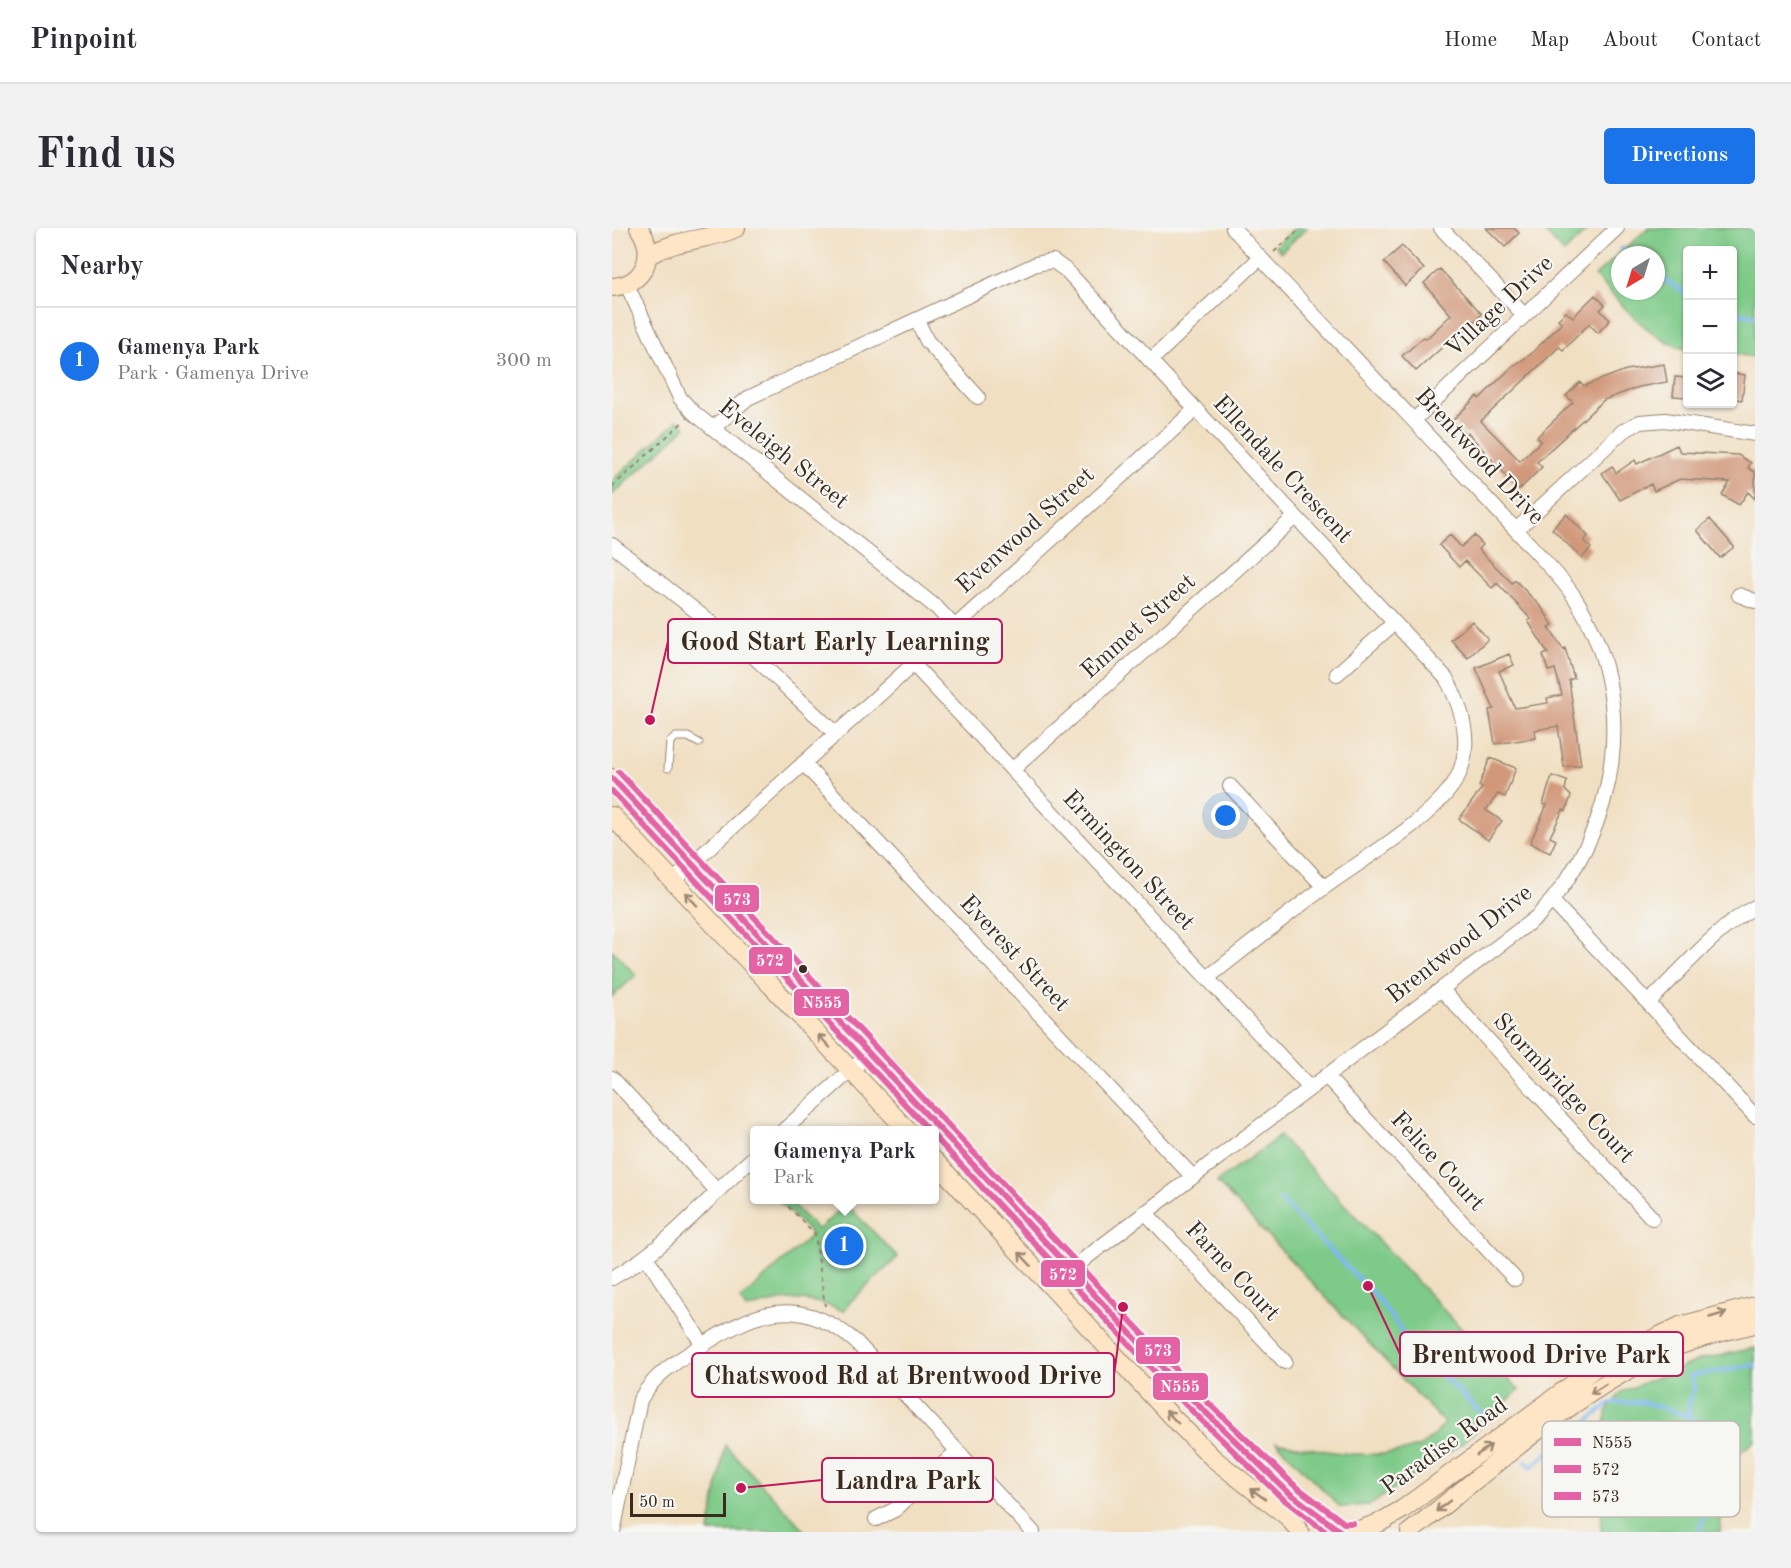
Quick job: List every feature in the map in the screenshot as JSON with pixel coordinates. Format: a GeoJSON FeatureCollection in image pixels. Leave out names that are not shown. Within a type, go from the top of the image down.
{"type":"FeatureCollection","features":[{"type":"Feature","properties":{"kind":"main road"},"geometry":{"type":"LineString","coordinates":[[617,286],[642,273],[649,255],[648,245],[639,228]]}},
{"type":"Feature","properties":{"kind":"main road"},"geometry":{"type":"LineString","coordinates":[[649,255],[687,239],[715,237],[736,228]]}},
{"type":"Feature","properties":{"kind":"main road"},"geometry":{"type":"LineString","coordinates":[[612,778],[937,1126]]}},
{"type":"Feature","properties":{"kind":"main road"},"geometry":{"type":"LineString","coordinates":[[612,816],[902,1126]]}},
{"type":"Feature","properties":{"kind":"main road"},"geometry":{"type":"LineString","coordinates":[[939,1129],[1191,1398],[1288,1492],[1340,1532],[1353,1532]]}},
{"type":"Feature","properties":{"kind":"main road"},"geometry":{"type":"LineString","coordinates":[[939,1165],[1205,1450],[1288,1517],[1300,1532]]}},
{"type":"Feature","properties":{"kind":"main road","name":"Paradise Road"},"geometry":{"type":"LineString","coordinates":[[1353,1532],[1379,1523],[1403,1509],[1596,1367],[1680,1326],[1755,1306]]}},
{"type":"Feature","properties":{"kind":"main road","name":"Paradise Road"},"geometry":{"type":"LineString","coordinates":[[1552,1421],[1578,1401],[1661,1353],[1707,1336],[1755,1323]]}},
{"type":"Feature","properties":{"kind":"main road","name":"Paradise Road"},"geometry":{"type":"LineString","coordinates":[[1410,1532],[1542,1429]]}},
{"type":"Feature","properties":{"kind":"street","name":"Brentwood Drive"},"geometry":{"type":"LineString","coordinates":[[1052,1288],[1071,1269],[1442,990],[1530,922],[1552,902],[1587,848],[1605,801],[1613,759],[1613,715],[1608,674],[1593,632],[1575,599],[1516,530],[1233,228]]}},
{"type":"Feature","properties":{"kind":"street"},"geometry":{"type":"LineString","coordinates":[[1441,228],[1524,315]]}},
{"type":"Feature","properties":{"kind":"street","name":"Village Drive"},"geometry":{"type":"LineString","coordinates":[[1414,420],[1617,228]]}},
{"type":"Feature","properties":{"kind":"street"},"geometry":{"type":"LineString","coordinates":[[1150,361],[1260,258]]}},
{"type":"Feature","properties":{"kind":"street","name":"Ellendale Crescent"},"geometry":{"type":"LineString","coordinates":[[713,428],[748,398],[1036,264],[1053,261],[1067,271],[1446,678],[1460,703],[1465,726],[1465,742],[1458,774],[1444,796],[1425,814],[1324,887],[1207,978]]}},
{"type":"Feature","properties":{"kind":"street","name":"Eveleigh Street"},"geometry":{"type":"LineString","coordinates":[[617,286],[680,398],[694,413],[937,608],[954,626]]}},
{"type":"Feature","properties":{"kind":"street"},"geometry":{"type":"LineString","coordinates":[[917,320],[927,341],[978,397]]}},
{"type":"Feature","properties":{"kind":"street","name":"Evenwood Street"},"geometry":{"type":"LineString","coordinates":[[673,880],[803,763],[834,732],[913,664],[1196,409]]}},
{"type":"Feature","properties":{"kind":"street"},"geometry":{"type":"LineString","coordinates":[[1516,530],[1623,431],[1640,422],[1665,420],[1755,434]]}},
{"type":"Feature","properties":{"kind":"street","name":"Emmet Street"},"geometry":{"type":"LineString","coordinates":[[1012,770],[1295,517]]}},
{"type":"Feature","properties":{"kind":"street"},"geometry":{"type":"LineString","coordinates":[[612,545],[752,656],[834,732]]}},
{"type":"Feature","properties":{"kind":"street"},"geometry":{"type":"LineString","coordinates":[[1739,595],[1755,601]]}},
{"type":"Feature","properties":{"kind":"street"},"geometry":{"type":"LineString","coordinates":[[1337,674],[1394,623]]}},
{"type":"Feature","properties":{"kind":"street","name":"Ermington Street"},"geometry":{"type":"LineString","coordinates":[[913,664],[1310,1088]]}},
{"type":"Feature","properties":{"kind":"street","name":"Everest Street"},"geometry":{"type":"LineString","coordinates":[[803,763],[1193,1177]]}},
{"type":"Feature","properties":{"kind":"street"},"geometry":{"type":"LineString","coordinates":[[1230,786],[1324,887]]}},
{"type":"Feature","properties":{"kind":"street"},"geometry":{"type":"LineString","coordinates":[[1552,902],[1755,1116]]}},
{"type":"Feature","properties":{"kind":"street"},"geometry":{"type":"LineString","coordinates":[[1649,1002],[1718,935],[1743,913],[1755,907]]}},
{"type":"Feature","properties":{"kind":"street","name":"Stormbridge Court"},"geometry":{"type":"LineString","coordinates":[[1442,990],[1652,1218]]}},
{"type":"Feature","properties":{"kind":"street"},"geometry":{"type":"LineString","coordinates":[[790,1126],[869,1054]]}},
{"type":"Feature","properties":{"kind":"street","name":"Felice Court"},"geometry":{"type":"LineString","coordinates":[[1326,1076],[1515,1279]]}},
{"type":"Feature","properties":{"kind":"street"},"geometry":{"type":"LineString","coordinates":[[612,1078],[718,1192]]}},
{"type":"Feature","properties":{"kind":"street"},"geometry":{"type":"LineString","coordinates":[[612,1278],[647,1258],[689,1222],[750,1161]]}},
{"type":"Feature","properties":{"kind":"street","name":"Farne Court"},"geometry":{"type":"LineString","coordinates":[[1145,1212],[1286,1362]]}},
{"type":"Feature","properties":{"kind":"street"},"geometry":{"type":"LineString","coordinates":[[647,1258],[703,1345]]}},
{"type":"Feature","properties":{"kind":"street"},"geometry":{"type":"LineString","coordinates":[[613,1532],[617,1477],[640,1400],[648,1387],[662,1371],[703,1345],[763,1313],[798,1313],[824,1318],[856,1342],[1033,1532]]}},
{"type":"Feature","properties":{"kind":"street"},"geometry":{"type":"LineString","coordinates":[[876,1519],[896,1509],[957,1451]]}},
{"type":"Feature","properties":{"kind":"lane"},"geometry":{"type":"LineString","coordinates":[[668,768],[670,742],[676,736],[688,737],[699,743]]}},
{"type":"Feature","properties":{"kind":"path"},"geometry":{"type":"LineString","coordinates":[[1260,258],[1276,252],[1300,228]]}},
{"type":"Feature","properties":{"kind":"path"},"geometry":{"type":"LineString","coordinates":[[612,487],[694,413]]}},
{"type":"Feature","properties":{"kind":"path"},"geometry":{"type":"LineString","coordinates":[[786,1204],[815,1234],[825,1301],[824,1318]]}},
{"type":"Feature","properties":{"kind":"green space"},"geometry":{"type":"Polygon","coordinates":[[[1295,228],[1307,228],[1281,252],[1275,246],[1295,228]]]}},
{"type":"Feature","properties":{"kind":"green space"},"geometry":{"type":"Polygon","coordinates":[[[1541,228],[1589,228],[1564,253],[1541,228]]]}},
{"type":"Feature","properties":{"kind":"green space"},"geometry":{"type":"Polygon","coordinates":[[[1648,228],[1755,228],[1755,357],[1737,355],[1737,246],[1683,246],[1683,348],[1662,339],[1618,300],[1665,300],[1665,246],[1628,246],[1648,228]]]}},
{"type":"Feature","properties":{"kind":"green space"},"geometry":{"type":"Polygon","coordinates":[[[1611,262],[1611,293],[1595,276],[1611,262]]]}},
{"type":"Feature","properties":{"kind":"green space"},"geometry":{"type":"Polygon","coordinates":[[[678,420],[686,427],[612,495],[612,481],[678,420]]]}},
{"type":"Feature","properties":{"kind":"green space"},"geometry":{"type":"Polygon","coordinates":[[[612,950],[636,975],[612,997],[612,950]]]}},
{"type":"Feature","properties":{"kind":"green space"},"geometry":{"type":"Polygon","coordinates":[[[1280,1136],[1519,1390],[1463,1443],[1370,1505],[1340,1507],[1276,1442],[1346,1454],[1383,1454],[1400,1452],[1421,1445],[1445,1424],[1217,1182],[1280,1136]]]}},
{"type":"Feature","properties":{"kind":"green space"},"geometry":{"type":"Polygon","coordinates":[[[782,1204],[792,1204],[818,1230],[846,1204],[898,1257],[850,1302],[844,1311],[806,1300],[774,1302],[746,1309],[740,1300],[812,1235],[782,1204]]]}},
{"type":"Feature","properties":{"kind":"green space"},"geometry":{"type":"Polygon","coordinates":[[[1755,1348],[1755,1441],[1740,1452],[1740,1421],[1606,1421],[1606,1412],[1621,1392],[1699,1360],[1755,1348]]]}},
{"type":"Feature","properties":{"kind":"green space"},"geometry":{"type":"Polygon","coordinates":[[[725,1445],[806,1532],[709,1532],[725,1445]]]}},
{"type":"Feature","properties":{"kind":"green space"},"geometry":{"type":"Polygon","coordinates":[[[1602,1517],[1721,1517],[1720,1532],[1601,1532],[1602,1517]]]}},
{"type":"Feature","properties":{"kind":"building"},"geometry":{"type":"Polygon","coordinates":[[[1486,228],[1514,228],[1519,233],[1505,247],[1486,228]]]}},
{"type":"Feature","properties":{"kind":"building"},"geometry":{"type":"Polygon","coordinates":[[[1402,246],[1424,269],[1405,286],[1384,262],[1402,246]]]}},
{"type":"Feature","properties":{"kind":"building"},"geometry":{"type":"Polygon","coordinates":[[[1440,269],[1482,314],[1449,345],[1447,343],[1416,371],[1402,356],[1424,337],[1426,339],[1451,315],[1424,283],[1440,269]]]}},
{"type":"Feature","properties":{"kind":"building"},"geometry":{"type":"Polygon","coordinates":[[[1595,295],[1605,305],[1600,310],[1610,320],[1598,333],[1589,324],[1563,350],[1559,347],[1481,421],[1520,461],[1541,441],[1537,437],[1573,402],[1566,396],[1580,382],[1584,386],[1626,370],[1664,364],[1667,382],[1639,387],[1604,400],[1537,462],[1542,467],[1519,490],[1468,433],[1466,435],[1452,421],[1477,396],[1479,399],[1513,366],[1531,354],[1562,323],[1558,319],[1566,312],[1573,317],[1595,295]]]}},
{"type":"Feature","properties":{"kind":"building"},"geometry":{"type":"Polygon","coordinates":[[[1737,374],[1745,375],[1742,400],[1737,399],[1737,374]]]}},
{"type":"Feature","properties":{"kind":"building"},"geometry":{"type":"Polygon","coordinates":[[[1675,377],[1683,378],[1683,397],[1673,396],[1675,377]]]}},
{"type":"Feature","properties":{"kind":"building"},"geometry":{"type":"Polygon","coordinates":[[[1677,445],[1680,452],[1738,455],[1751,463],[1748,468],[1755,472],[1755,499],[1748,492],[1739,505],[1722,495],[1730,482],[1680,479],[1654,491],[1651,484],[1620,500],[1602,473],[1612,466],[1616,473],[1635,460],[1637,464],[1677,445]]]}},
{"type":"Feature","properties":{"kind":"building"},"geometry":{"type":"Polygon","coordinates":[[[1566,514],[1588,536],[1584,541],[1591,548],[1582,558],[1552,529],[1566,514]]]}},
{"type":"Feature","properties":{"kind":"building"},"geometry":{"type":"Polygon","coordinates":[[[1710,519],[1734,547],[1720,558],[1697,530],[1710,519]]]}},
{"type":"Feature","properties":{"kind":"building"},"geometry":{"type":"Polygon","coordinates":[[[1450,535],[1461,547],[1474,535],[1483,545],[1478,549],[1512,583],[1515,580],[1542,608],[1553,625],[1549,628],[1563,649],[1565,648],[1574,678],[1569,680],[1581,765],[1564,767],[1558,726],[1535,730],[1536,738],[1495,744],[1489,710],[1494,709],[1476,668],[1509,654],[1514,665],[1499,671],[1515,708],[1548,703],[1547,698],[1562,695],[1555,669],[1548,671],[1543,655],[1548,653],[1528,621],[1531,619],[1497,583],[1492,588],[1465,561],[1459,567],[1439,545],[1450,535]]]}},
{"type":"Feature","properties":{"kind":"building"},"geometry":{"type":"Polygon","coordinates":[[[1472,621],[1488,639],[1468,658],[1451,640],[1472,621]]]}},
{"type":"Feature","properties":{"kind":"building"},"geometry":{"type":"Polygon","coordinates":[[[1490,758],[1516,768],[1505,797],[1498,794],[1486,810],[1502,821],[1488,840],[1459,819],[1482,788],[1479,786],[1490,758]]]}},
{"type":"Feature","properties":{"kind":"building"},"geometry":{"type":"Polygon","coordinates":[[[1552,776],[1567,781],[1565,790],[1571,796],[1566,811],[1563,810],[1550,837],[1556,840],[1550,853],[1530,843],[1547,805],[1543,804],[1552,776]]]}},
{"type":"Feature","properties":{"kind":"waterway"},"geometry":{"type":"LineString","coordinates":[[1665,280],[1683,292]]}},
{"type":"Feature","properties":{"kind":"waterway"},"geometry":{"type":"LineString","coordinates":[[1737,312],[1755,316]]}},
{"type":"Feature","properties":{"kind":"waterway"},"geometry":{"type":"LineString","coordinates":[[1280,1200],[1375,1295],[1416,1350],[1487,1419]]}},
{"type":"Feature","properties":{"kind":"waterway"},"geometry":{"type":"LineString","coordinates":[[1696,1421],[1688,1416],[1690,1398],[1695,1388],[1690,1376],[1755,1365]]}},
{"type":"Feature","properties":{"kind":"waterway"},"geometry":{"type":"LineString","coordinates":[[1588,1421],[1610,1403],[1643,1402],[1688,1416]]}},
{"type":"Feature","properties":{"kind":"waterway"},"geometry":{"type":"LineString","coordinates":[[1526,1461],[1531,1467],[1542,1458]]}},
{"type":"Feature","properties":{"kind":"waterway"},"geometry":{"type":"LineString","coordinates":[[1699,1532],[1704,1517]]}},
{"type":"Feature","properties":{"kind":"transit line","name":"573"},"geometry":{"type":"LineString","coordinates":[[619,772],[1197,1392],[1294,1485],[1344,1523],[1353,1523]]}},
{"type":"Feature","properties":{"kind":"transit line","name":"N555"},"geometry":{"type":"LineString","coordinates":[[612,778],[937,1126]]}},
{"type":"Feature","properties":{"kind":"transit line","name":"572"},"geometry":{"type":"LineString","coordinates":[[612,791],[925,1126]]}},
{"type":"Feature","properties":{"kind":"transit line","name":"N555"},"geometry":{"type":"LineString","coordinates":[[939,1128],[1191,1398],[1288,1492],[1341,1532]]}},
{"type":"Feature","properties":{"kind":"transit line","name":"572"},"geometry":{"type":"LineString","coordinates":[[939,1141],[1185,1404],[1282,1498],[1326,1532]]}},
{"type":"Feature","properties":{"kind":"place","name":"Good Start Early Learning"},"geometry":{"type":"Point","coordinates":[650,720]}},
{"type":"Feature","properties":{"kind":"place","name":"Gamenya Park"},"geometry":{"type":"Point","coordinates":[844,1246]}},
{"type":"Feature","properties":{"kind":"place","name":"Brentwood Drive Park"},"geometry":{"type":"Point","coordinates":[1368,1286]}},
{"type":"Feature","properties":{"kind":"place","name":"Chatswood Rd at Brentwood Drive"},"geometry":{"type":"Point","coordinates":[1123,1307]}},
{"type":"Feature","properties":{"kind":"place","name":"Landra Park"},"geometry":{"type":"Point","coordinates":[741,1488]}}]}
